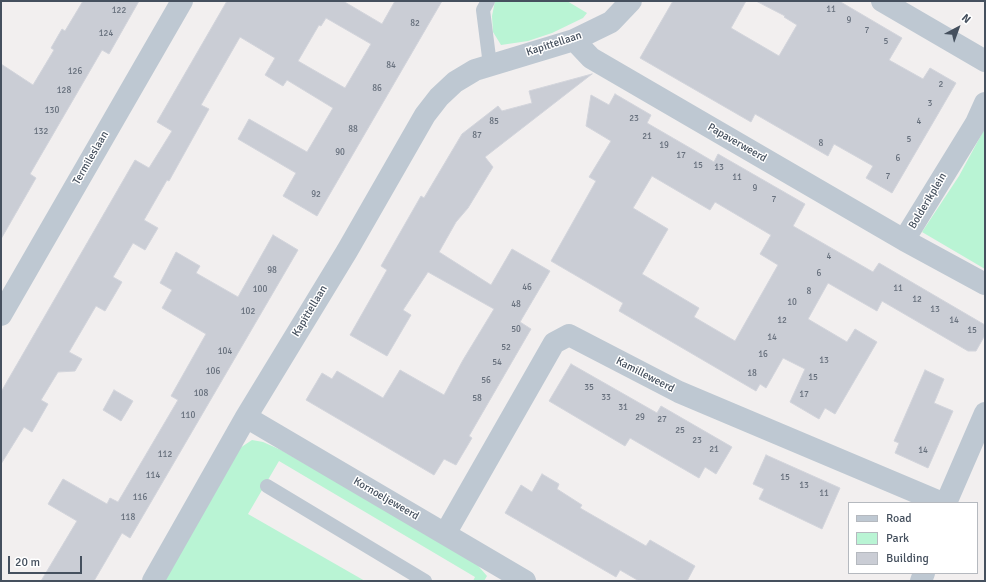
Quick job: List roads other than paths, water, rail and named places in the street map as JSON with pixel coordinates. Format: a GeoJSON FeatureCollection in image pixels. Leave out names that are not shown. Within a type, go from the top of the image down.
{"type":"FeatureCollection","features":[{"type":"Feature","properties":{"kind":"street","name":"Termileslaan"},"geometry":{"type":"LineString","coordinates":[[1,315],[182,1]]}},
{"type":"Feature","properties":{"kind":"street","name":"Kapittellaan"},"geometry":{"type":"LineString","coordinates":[[153,581],[246,417],[347,251],[425,115],[438,97],[455,82],[475,70],[490,64],[574,40],[611,22],[631,1]]}},
{"type":"Feature","properties":{"kind":"street"},"geometry":{"type":"LineString","coordinates":[[882,1],[985,60]]}},
{"type":"Feature","properties":{"kind":"street","name":"Papaverweerd"},"geometry":{"type":"LineString","coordinates":[[574,40],[591,58],[904,240]]}},
{"type":"Feature","properties":{"kind":"street","name":"Bolderikplein"},"geometry":{"type":"LineString","coordinates":[[985,103],[976,123],[904,240],[985,284]]}},
{"type":"Feature","properties":{"kind":"street","name":"Kamilleweerd"},"geometry":{"type":"LineString","coordinates":[[445,534],[554,343],[569,335],[680,392],[940,502]]}},
{"type":"Feature","properties":{"kind":"street"},"geometry":{"type":"LineString","coordinates":[[946,502],[985,413]]}},
{"type":"Feature","properties":{"kind":"street","name":"Kornoeljeweerd"},"geometry":{"type":"LineString","coordinates":[[246,417],[445,534],[516,579]]}},
{"type":"Feature","properties":{"kind":"lane"},"geometry":{"type":"LineString","coordinates":[[488,1],[483,10],[490,64]]}},
{"type":"Feature","properties":{"kind":"lane"},"geometry":{"type":"LineString","coordinates":[[267,486],[425,581]]}}]}
